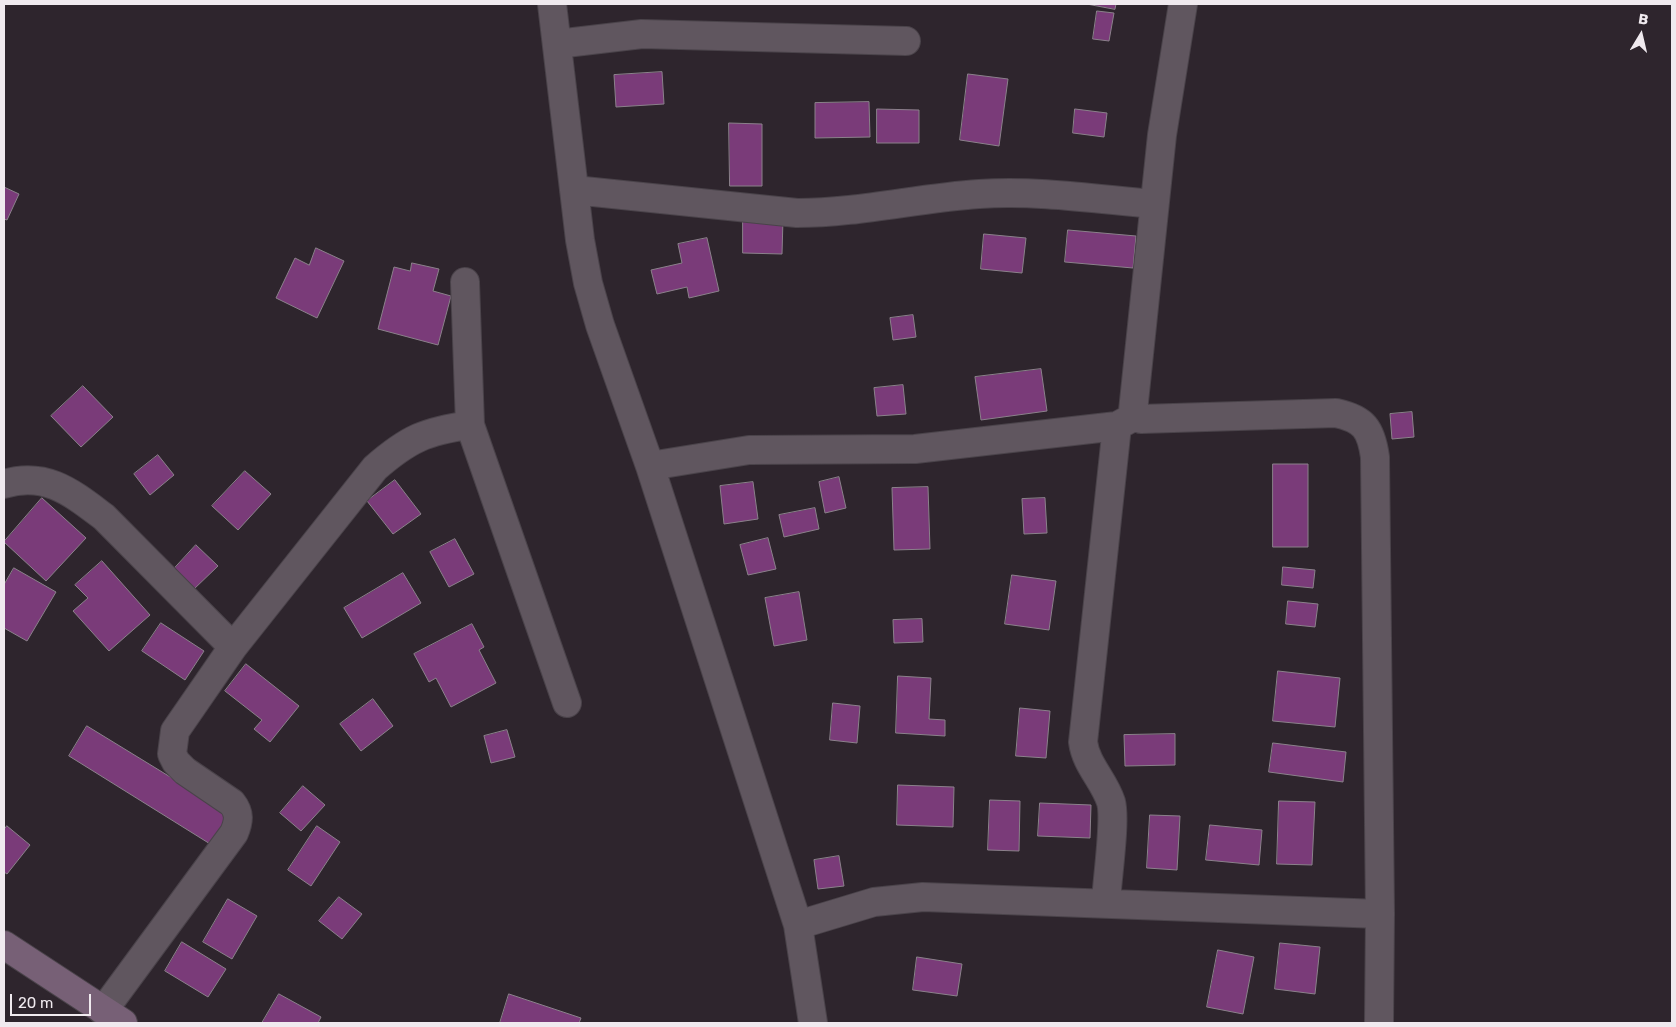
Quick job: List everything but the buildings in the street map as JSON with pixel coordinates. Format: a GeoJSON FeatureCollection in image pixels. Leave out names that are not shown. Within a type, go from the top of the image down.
{"type":"FeatureCollection","features":[{"type":"Feature","properties":{"kind":"main road"},"geometry":{"type":"LineString","coordinates":[[4,944],[113,1017]]}},
{"type":"Feature","properties":{"kind":"street"},"geometry":{"type":"LineString","coordinates":[[552,4],[582,249],[600,325],[650,466],[798,925],[813,1023]]}},
{"type":"Feature","properties":{"kind":"street"},"geometry":{"type":"LineString","coordinates":[[1106,902],[1112,816],[1110,802],[1085,754],[1083,742],[1126,421],[1133,410],[1154,204],[1182,4]]}},
{"type":"Feature","properties":{"kind":"street"},"geometry":{"type":"LineString","coordinates":[[557,44],[642,34],[906,41]]}},
{"type":"Feature","properties":{"kind":"street"},"geometry":{"type":"LineString","coordinates":[[574,190],[797,213],[832,213],[948,197],[1005,193],[1154,204]]}},
{"type":"Feature","properties":{"kind":"street"},"geometry":{"type":"LineString","coordinates":[[465,282],[470,425],[566,703]]}},
{"type":"Feature","properties":{"kind":"street"},"geometry":{"type":"LineString","coordinates":[[650,466],[749,450],[915,449],[1141,419],[1336,413],[1352,416],[1365,426],[1372,440],[1374,457],[1380,914],[1379,1023]]}},
{"type":"Feature","properties":{"kind":"street"},"geometry":{"type":"LineString","coordinates":[[113,1017],[234,833],[238,824],[237,809],[232,803],[185,771],[172,754],[172,742],[179,722],[232,647],[375,468],[399,447],[420,436],[445,428],[470,425]]}},
{"type":"Feature","properties":{"kind":"street"},"geometry":{"type":"LineString","coordinates":[[4,484],[15,480],[40,479],[61,487],[104,517],[232,647]]}},
{"type":"Feature","properties":{"kind":"street"},"geometry":{"type":"LineString","coordinates":[[798,925],[847,908],[896,898],[1106,902],[1380,914]]}}]}
